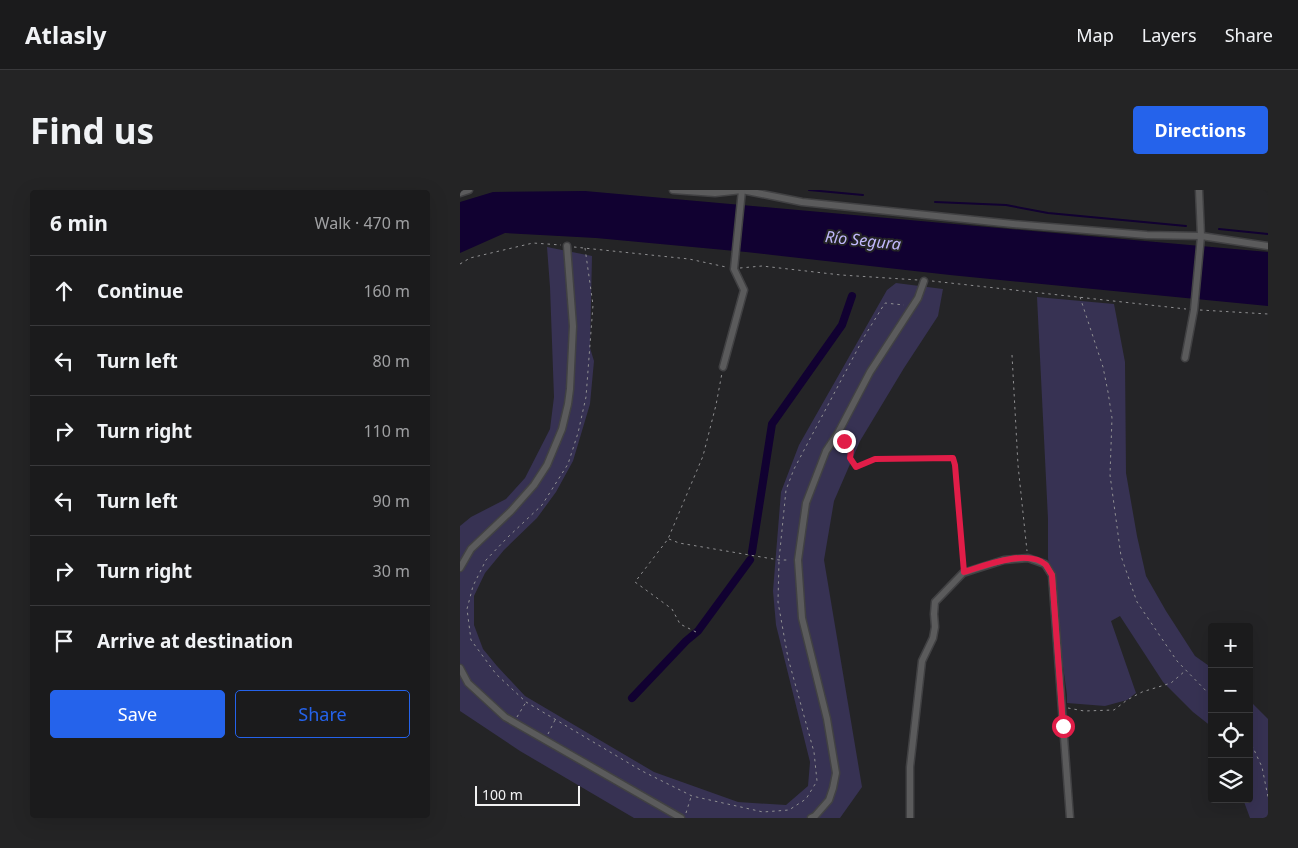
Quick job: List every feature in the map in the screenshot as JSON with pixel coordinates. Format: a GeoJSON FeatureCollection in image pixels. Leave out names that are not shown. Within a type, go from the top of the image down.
{"type":"FeatureCollection","features":[{"type":"Feature","properties":{"kind":"street"},"geometry":{"type":"LineString","coordinates":[[460,193],[468,190]]}},
{"type":"Feature","properties":{"kind":"street"},"geometry":{"type":"LineString","coordinates":[[673,190],[714,193],[742,190],[802,202],[1013,224],[1147,235],[1201,236],[1268,246]]}},
{"type":"Feature","properties":{"kind":"street"},"geometry":{"type":"LineString","coordinates":[[723,367],[744,290],[734,269],[742,190]]}},
{"type":"Feature","properties":{"kind":"street"},"geometry":{"type":"LineString","coordinates":[[1185,358],[1194,310],[1201,236],[1199,190]]}},
{"type":"Feature","properties":{"kind":"street"},"geometry":{"type":"LineString","coordinates":[[460,568],[471,549],[511,512],[534,485],[547,465],[562,429],[570,389],[573,326],[567,246]]}},
{"type":"Feature","properties":{"kind":"street"},"geometry":{"type":"LineString","coordinates":[[811,818],[829,800],[834,788],[836,773],[828,719],[802,618],[798,560],[806,503],[826,451],[838,433],[870,372],[918,298],[924,281]]}},
{"type":"Feature","properties":{"kind":"street"},"geometry":{"type":"LineString","coordinates":[[910,818],[910,766],[922,662],[933,638],[935,602],[964,572],[1004,560],[1028,558],[1045,564],[1052,575],[1070,818]]}},
{"type":"Feature","properties":{"kind":"street"},"geometry":{"type":"LineString","coordinates":[[460,668],[468,683],[505,717],[683,818]]}},
{"type":"Feature","properties":{"kind":"path"},"geometry":{"type":"LineString","coordinates":[[460,264],[470,258],[533,243],[689,258],[734,269],[762,266],[841,275],[1080,296],[1194,310],[1268,314]]}},
{"type":"Feature","properties":{"kind":"path"},"geometry":{"type":"LineString","coordinates":[[586,248],[593,306],[586,397],[578,433],[568,464],[542,505],[486,560],[473,586],[467,609],[471,640],[496,674],[526,702],[642,771],[692,796],[762,812],[789,810],[806,798],[817,781],[814,752],[788,658],[778,602],[779,560],[786,490],[794,469],[864,338],[885,303],[912,306]]}},
{"type":"Feature","properties":{"kind":"path"},"geometry":{"type":"LineString","coordinates":[[1080,296],[1108,392],[1112,418],[1110,475],[1121,556],[1137,602],[1177,662],[1208,693]]}},
{"type":"Feature","properties":{"kind":"path"},"geometry":{"type":"LineString","coordinates":[[1012,355],[1018,465],[1028,558]]}},
{"type":"Feature","properties":{"kind":"path"},"geometry":{"type":"LineString","coordinates":[[696,632],[680,624],[672,609],[635,582],[668,539],[703,456],[716,405],[723,367]]}},
{"type":"Feature","properties":{"kind":"path"},"geometry":{"type":"LineString","coordinates":[[838,433],[851,450],[850,458],[856,467],[875,459],[953,458],[964,572]]}},
{"type":"Feature","properties":{"kind":"path"},"geometry":{"type":"LineString","coordinates":[[668,539],[679,543],[779,560],[798,560]]}},
{"type":"Feature","properties":{"kind":"path"},"geometry":{"type":"LineString","coordinates":[[1062,708],[1084,711],[1114,710],[1142,692],[1171,683],[1185,670]]}},
{"type":"Feature","properties":{"kind":"path"},"geometry":{"type":"LineString","coordinates":[[514,722],[526,702]]}},
{"type":"Feature","properties":{"kind":"path"},"geometry":{"type":"LineString","coordinates":[[545,740],[556,720]]}},
{"type":"Feature","properties":{"kind":"path"},"geometry":{"type":"LineString","coordinates":[[1253,748],[1262,767],[1268,797]]}},
{"type":"Feature","properties":{"kind":"path"},"geometry":{"type":"LineString","coordinates":[[683,818],[692,796]]}},
{"type":"Feature","properties":{"kind":"shaded area"},"geometry":{"type":"Polygon","coordinates":[[[547,247],[592,256],[590,348],[594,361],[590,404],[573,461],[556,492],[537,518],[504,550],[485,573],[474,596],[474,625],[483,649],[525,696],[654,772],[738,802],[786,805],[808,786],[810,762],[776,625],[773,591],[781,492],[799,445],[887,290],[896,283],[943,289],[938,316],[860,441],[834,501],[824,560],[862,787],[840,818],[634,818],[520,751],[460,711],[460,526],[471,517],[506,499],[525,478],[550,429],[554,397],[547,247]]]}},
{"type":"Feature","properties":{"kind":"shaded area"},"geometry":{"type":"Polygon","coordinates":[[[1037,297],[1114,304],[1125,362],[1126,473],[1137,536],[1146,576],[1195,656],[1208,665],[1208,724],[1193,712],[1163,682],[1120,616],[1111,621],[1136,693],[1127,700],[1105,706],[1067,703],[1048,558],[1048,519],[1037,297]]]}},
{"type":"Feature","properties":{"kind":"shaded area"},"geometry":{"type":"Polygon","coordinates":[[[1253,704],[1268,719],[1268,818],[1250,818],[1244,803],[1253,803],[1253,704]]]}},
{"type":"Feature","properties":{"kind":"water","name":"Río Segura"},"geometry":{"type":"Polygon","coordinates":[[[585,191],[1268,252],[1268,306],[596,238],[505,233],[460,253],[460,202],[493,192],[585,191]]]}},
{"type":"Feature","properties":{"kind":"waterway"},"geometry":{"type":"LineString","coordinates":[[809,190],[863,195]]}},
{"type":"Feature","properties":{"kind":"waterway"},"geometry":{"type":"LineString","coordinates":[[935,202],[1006,205],[1048,213],[1186,226]]}},
{"type":"Feature","properties":{"kind":"waterway"},"geometry":{"type":"LineString","coordinates":[[1219,229],[1268,234]]}},
{"type":"Feature","properties":{"kind":"waterway"},"geometry":{"type":"LineString","coordinates":[[752,552],[772,424],[842,325],[852,296]]}},
{"type":"Feature","properties":{"kind":"waterway"},"geometry":{"type":"LineString","coordinates":[[632,698],[686,641],[698,631],[750,560]]}},
{"type":"Feature","properties":{"kind":"route"},"geometry":{"type":"LineString","coordinates":[[844,441],[851,450],[850,458],[856,467],[875,459],[953,458],[964,572],[1004,560],[1024,558],[1045,564],[1052,575],[1063,726]]}}]}
